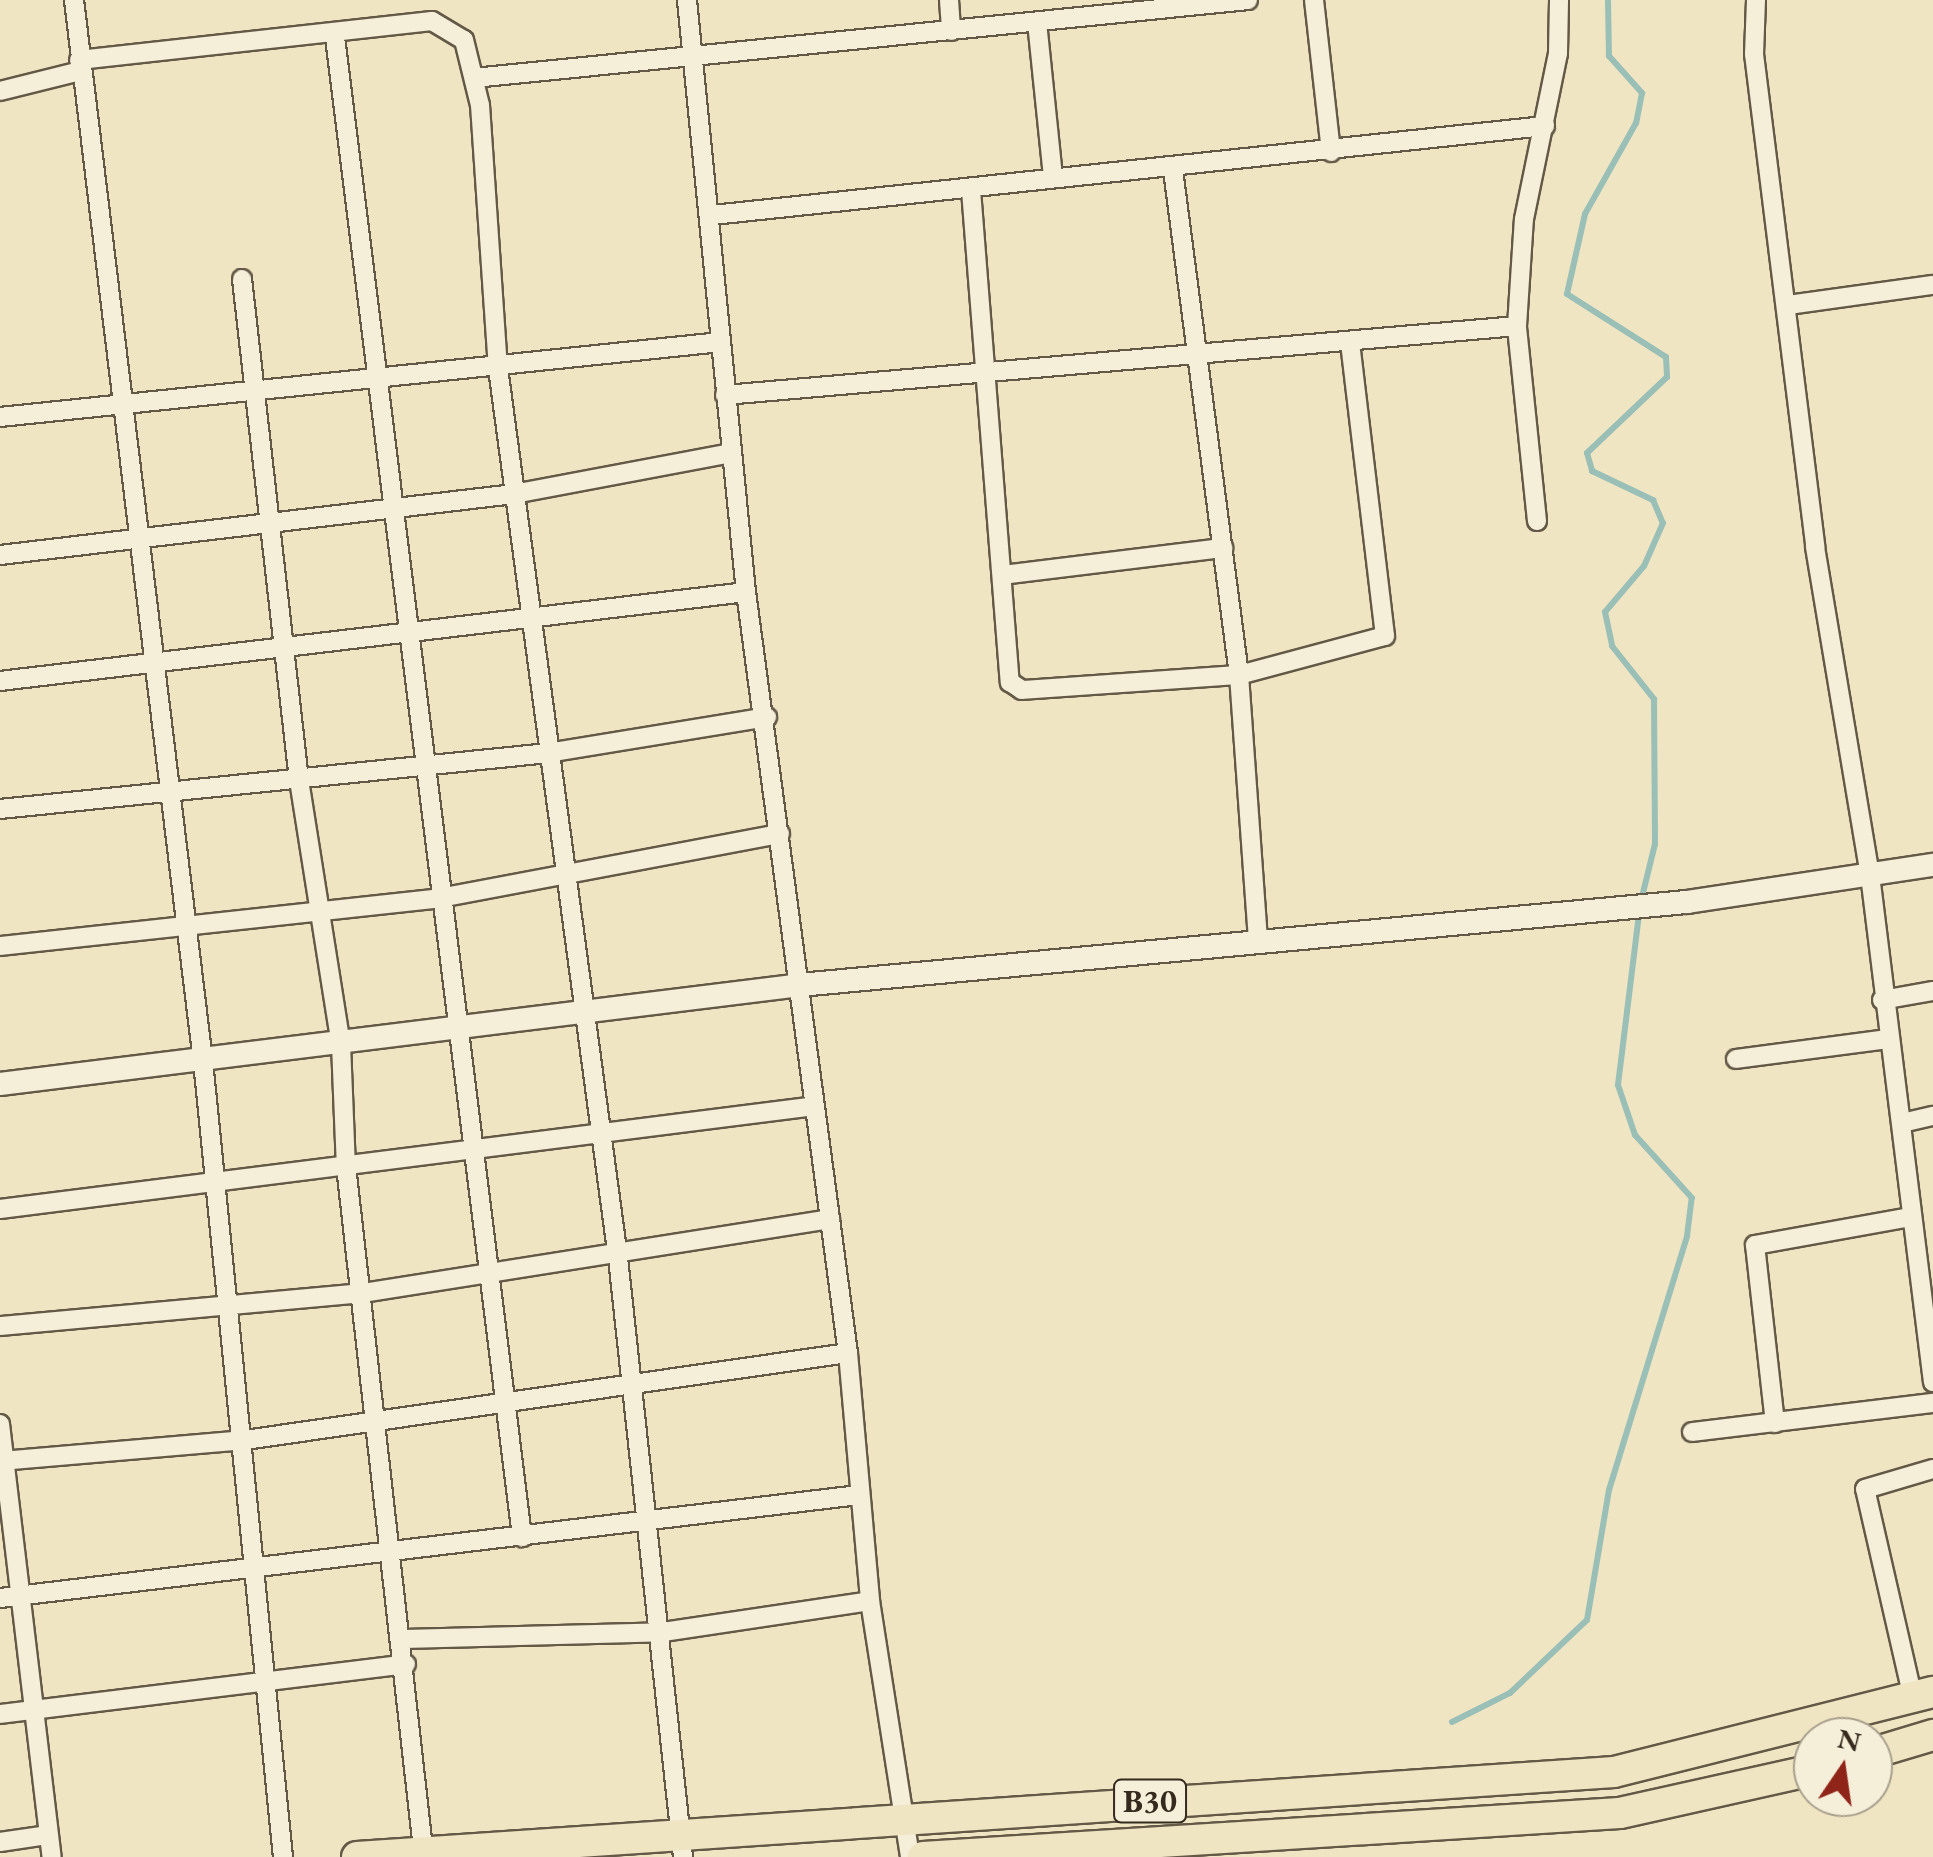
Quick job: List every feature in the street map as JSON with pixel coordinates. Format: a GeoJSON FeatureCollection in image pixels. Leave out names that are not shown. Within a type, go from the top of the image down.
{"type":"FeatureCollection","features":[{"type":"Feature","properties":{"kind":"highway","name":"B30"},"geometry":{"type":"LineString","coordinates":[[357,1857],[683,1846],[905,1818],[1614,1772],[1923,1695]]}},
{"type":"Feature","properties":{"kind":"highway"},"geometry":{"type":"LineString","coordinates":[[1893,1747],[1933,1735]]}},
{"type":"Feature","properties":{"kind":"highway","name":"B30"},"geometry":{"type":"LineString","coordinates":[[923,1857],[1141,1848],[1620,1813],[1793,1774]]}},
{"type":"Feature","properties":{"kind":"street"},"geometry":{"type":"LineString","coordinates":[[74,0],[151,664],[203,1061],[270,1682],[283,1857]]}},
{"type":"Feature","properties":{"kind":"street"},"geometry":{"type":"LineString","coordinates":[[688,0],[713,215],[725,395],[746,592],[767,717],[848,1353],[870,1602],[910,1857]]}},
{"type":"Feature","properties":{"kind":"street"},"geometry":{"type":"LineString","coordinates":[[949,0],[951,31]]}},
{"type":"Feature","properties":{"kind":"street"},"geometry":{"type":"LineString","coordinates":[[474,78],[693,53],[1038,22],[1150,3],[1248,0]]}},
{"type":"Feature","properties":{"kind":"street"},"geometry":{"type":"LineString","coordinates":[[1314,0],[1332,152]]}},
{"type":"Feature","properties":{"kind":"street"},"geometry":{"type":"LineString","coordinates":[[1536,521],[1517,326],[1524,219],[1545,126],[1559,0]]}},
{"type":"Feature","properties":{"kind":"street"},"geometry":{"type":"LineString","coordinates":[[1756,0],[1754,54],[1815,547],[1870,874],[1882,1000],[1902,1123],[1911,1217],[1924,1238],[1933,1382]]}},
{"type":"Feature","properties":{"kind":"street"},"geometry":{"type":"LineString","coordinates":[[0,91],[79,66],[335,37],[432,20],[456,29],[474,78],[498,368],[533,620],[580,1015],[618,1258],[663,1632],[683,1846]]}},
{"type":"Feature","properties":{"kind":"street"},"geometry":{"type":"LineString","coordinates":[[1038,22],[1053,178]]}},
{"type":"Feature","properties":{"kind":"street"},"geometry":{"type":"LineString","coordinates":[[335,37],[388,507],[490,1275],[501,1404],[522,1537]]}},
{"type":"Feature","properties":{"kind":"street"},"geometry":{"type":"LineString","coordinates":[[713,215],[971,190],[1053,178],[1173,170],[1545,126]]}},
{"type":"Feature","properties":{"kind":"street"},"geometry":{"type":"LineString","coordinates":[[1173,170],[1239,675],[1258,939]]}},
{"type":"Feature","properties":{"kind":"street"},"geometry":{"type":"LineString","coordinates":[[971,190],[1010,682],[1022,690],[1239,675],[1385,636],[1350,343]]}},
{"type":"Feature","properties":{"kind":"street"},"geometry":{"type":"LineString","coordinates":[[242,279],[288,650],[299,780],[341,1044],[346,1166],[396,1550],[424,1854]]}},
{"type":"Feature","properties":{"kind":"street"},"geometry":{"type":"LineString","coordinates":[[1788,305],[1933,285]]}},
{"type":"Feature","properties":{"kind":"street"},"geometry":{"type":"LineString","coordinates":[[725,395],[1200,357],[1517,326]]}},
{"type":"Feature","properties":{"kind":"street"},"geometry":{"type":"LineString","coordinates":[[0,417],[721,342]]}},
{"type":"Feature","properties":{"kind":"street"},"geometry":{"type":"LineString","coordinates":[[0,555],[269,520],[514,494],[731,453]]}},
{"type":"Feature","properties":{"kind":"street"},"geometry":{"type":"LineString","coordinates":[[1002,575],[1222,548]]}},
{"type":"Feature","properties":{"kind":"street"},"geometry":{"type":"LineString","coordinates":[[0,681],[405,638],[746,592]]}},
{"type":"Feature","properties":{"kind":"street"},"geometry":{"type":"LineString","coordinates":[[0,809],[548,753],[767,717]]}},
{"type":"Feature","properties":{"kind":"street"},"geometry":{"type":"LineString","coordinates":[[0,946],[440,898],[780,834]]}},
{"type":"Feature","properties":{"kind":"street"},"geometry":{"type":"LineString","coordinates":[[0,1084],[800,985],[1258,939],[1687,902],[1933,865]]}},
{"type":"Feature","properties":{"kind":"street"},"geometry":{"type":"LineString","coordinates":[[1882,1000],[1933,991]]}},
{"type":"Feature","properties":{"kind":"street"},"geometry":{"type":"LineString","coordinates":[[1736,1058],[1887,1039]]}},
{"type":"Feature","properties":{"kind":"street"},"geometry":{"type":"LineString","coordinates":[[0,1209],[473,1154],[814,1106]]}},
{"type":"Feature","properties":{"kind":"street"},"geometry":{"type":"LineString","coordinates":[[1902,1123],[1933,1116]]}},
{"type":"Feature","properties":{"kind":"street"},"geometry":{"type":"LineString","coordinates":[[1776,1423],[1754,1245],[1911,1217]]}},
{"type":"Feature","properties":{"kind":"street"},"geometry":{"type":"LineString","coordinates":[[0,1326],[362,1293],[618,1258],[830,1219]]}},
{"type":"Feature","properties":{"kind":"street"},"geometry":{"type":"LineString","coordinates":[[2,1460],[245,1440],[376,1418],[632,1390],[848,1353]]}},
{"type":"Feature","properties":{"kind":"street"},"geometry":{"type":"LineString","coordinates":[[1692,1432],[1933,1403]]}},
{"type":"Feature","properties":{"kind":"street"},"geometry":{"type":"LineString","coordinates":[[0,1424],[2,1460],[25,1595],[52,1857]]}},
{"type":"Feature","properties":{"kind":"street"},"geometry":{"type":"LineString","coordinates":[[1923,1695],[1866,1489],[1933,1469]]}},
{"type":"Feature","properties":{"kind":"street"},"geometry":{"type":"LineString","coordinates":[[0,1598],[859,1495]]}},
{"type":"Feature","properties":{"kind":"street"},"geometry":{"type":"LineString","coordinates":[[404,1640],[663,1632],[870,1602]]}},
{"type":"Feature","properties":{"kind":"street"},"geometry":{"type":"LineString","coordinates":[[0,1714],[406,1664]]}},
{"type":"Feature","properties":{"kind":"street"},"geometry":{"type":"LineString","coordinates":[[1137,1802],[1141,1848]]}},
{"type":"Feature","properties":{"kind":"street"},"geometry":{"type":"LineString","coordinates":[[0,1842],[48,1835]]}},
{"type":"Feature","properties":{"kind":"waterway"},"geometry":{"type":"LineString","coordinates":[[1608,0],[1609,56],[1642,93],[1636,123],[1585,214],[1567,294],[1666,357],[1667,377],[1587,453],[1592,471],[1653,500],[1663,523],[1644,566],[1605,612],[1612,646],[1654,699],[1655,844],[1641,901]]}},
{"type":"Feature","properties":{"kind":"waterway"},"geometry":{"type":"LineString","coordinates":[[1452,1722],[1510,1693],[1587,1620],[1609,1490],[1687,1236],[1692,1198],[1635,1135],[1618,1085],[1639,913]]}}]}
